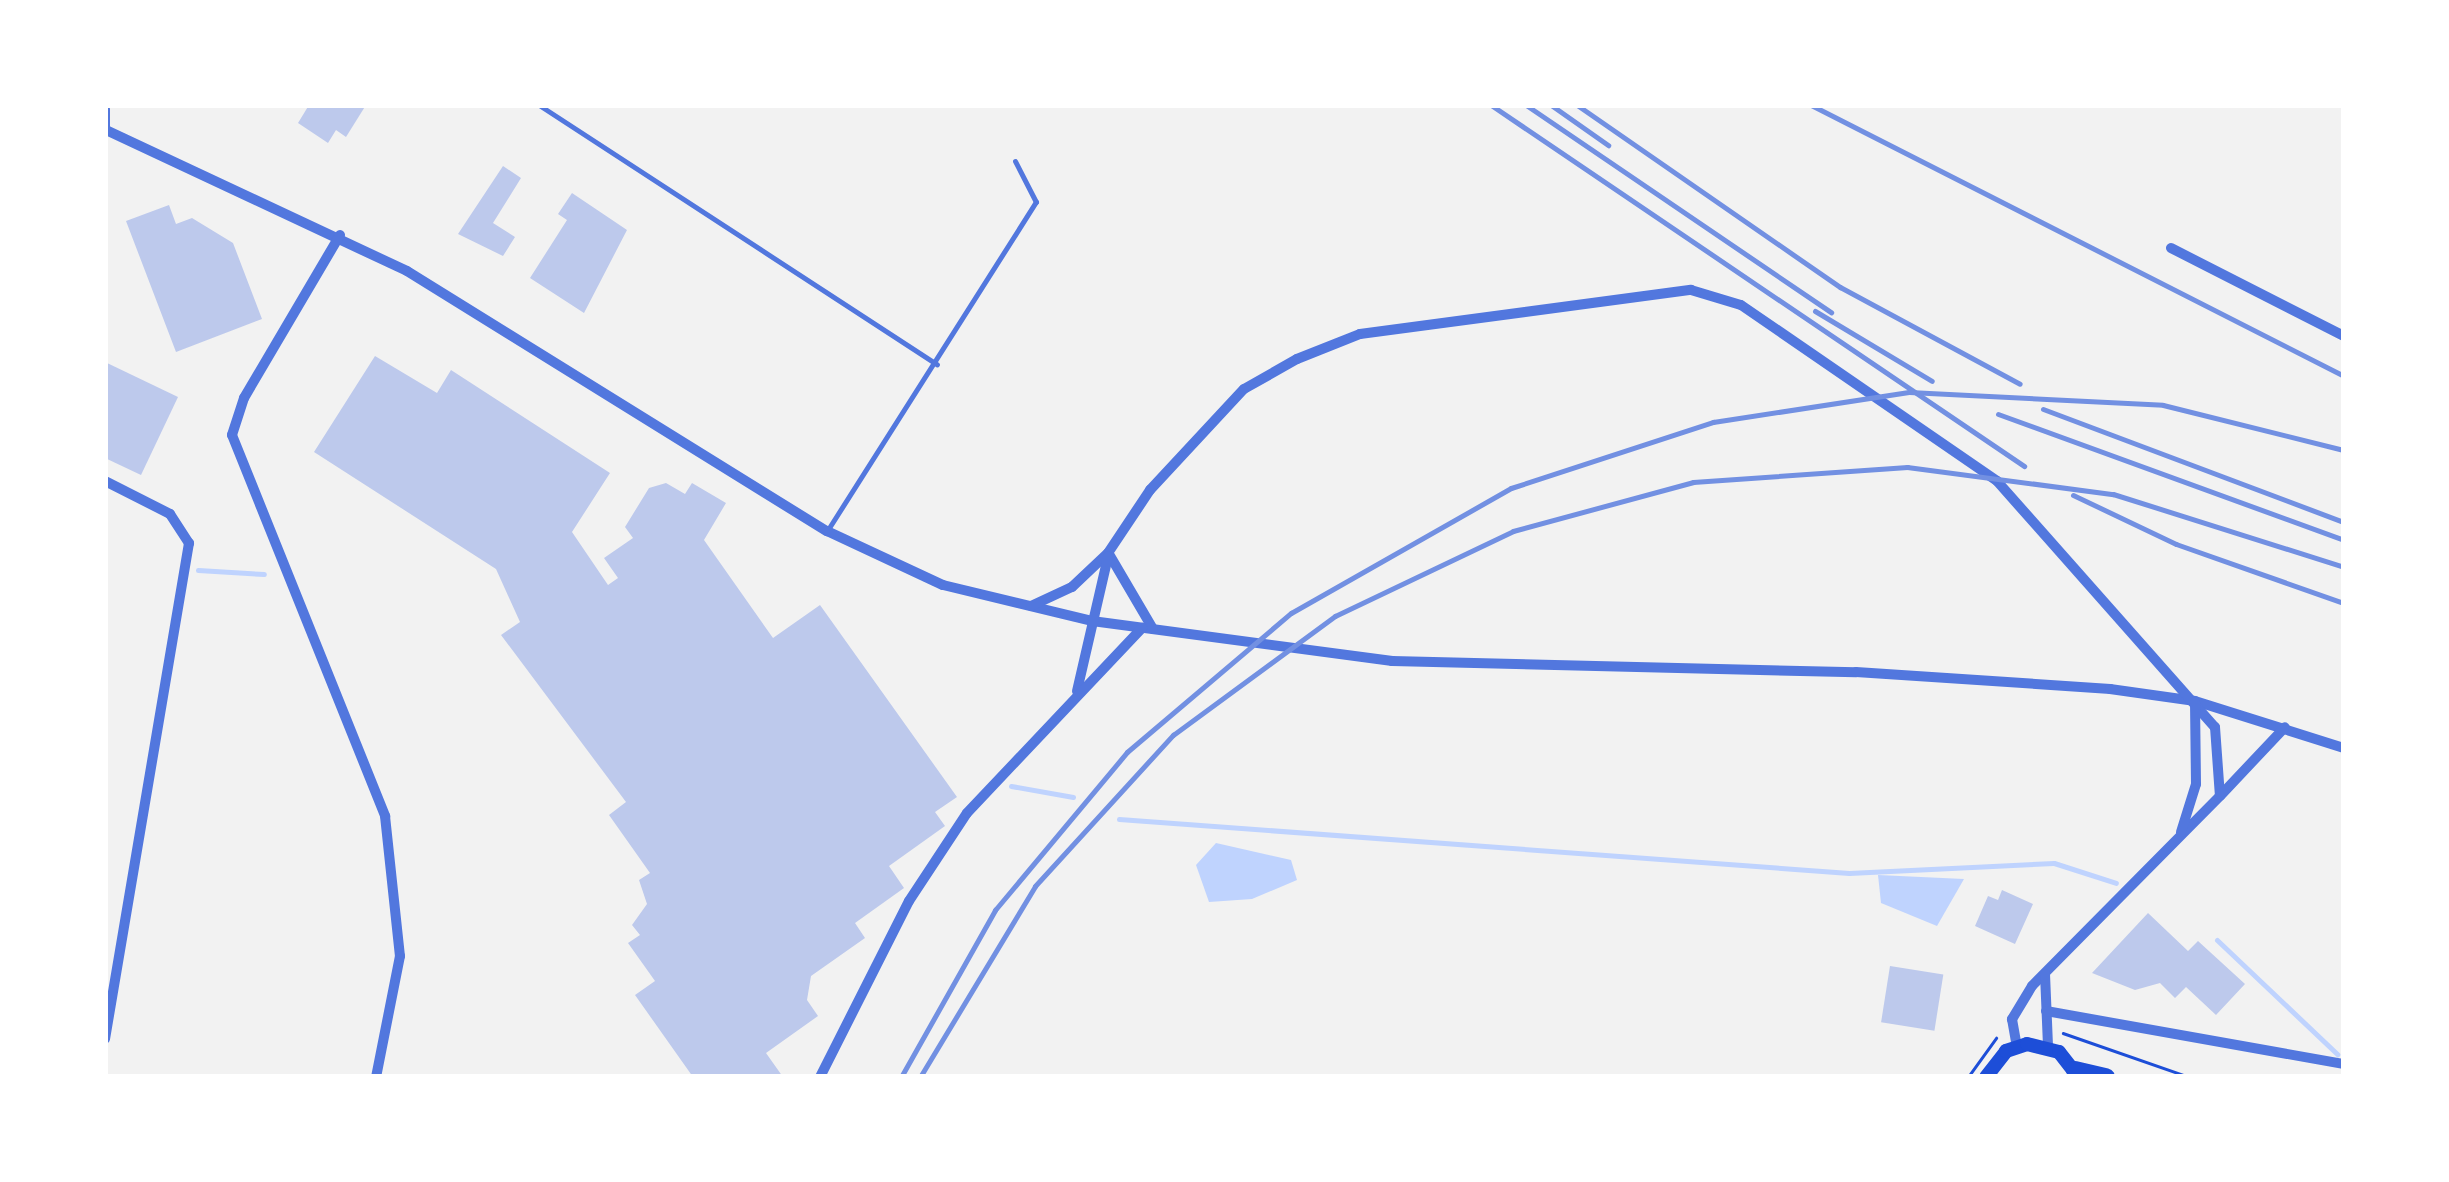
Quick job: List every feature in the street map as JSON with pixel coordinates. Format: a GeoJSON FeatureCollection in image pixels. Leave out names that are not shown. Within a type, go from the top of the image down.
{"type":"FeatureCollection","features":[{"type":"Feature","properties":{"kind":"highway"},"geometry":{"type":"LineString","coordinates":[[2076,1073],[2106,1077]]}},
{"type":"Feature","properties":{"kind":"main road"},"geometry":{"type":"LineString","coordinates":[[1986,1077],[2015,1039],[2049,1039],[2076,1073]]}},
{"type":"Feature","properties":{"kind":"street"},"geometry":{"type":"LineString","coordinates":[[105,108],[106,130],[340,235],[486,315],[827,530],[943,584],[1092,621],[1392,662],[1856,672],[2195,700],[2344,748]]}},
{"type":"Feature","properties":{"kind":"street"},"geometry":{"type":"LineString","coordinates":[[340,235],[244,398],[232,434],[274,550],[386,816],[400,956],[376,1077]]}},
{"type":"Feature","properties":{"kind":"street"},"geometry":{"type":"LineString","coordinates":[[2171,248],[2344,336]]}},
{"type":"Feature","properties":{"kind":"street"},"geometry":{"type":"LineString","coordinates":[[1030,606],[1072,587],[1108,553],[1196,437],[1244,389],[1298,359],[1360,334],[1691,290],[1741,305],[1997,481],[2195,700],[2214,727],[2220,796]]}},
{"type":"Feature","properties":{"kind":"street"},"geometry":{"type":"LineString","coordinates":[[105,481],[170,514],[189,544],[105,1039]]}},
{"type":"Feature","properties":{"kind":"street"},"geometry":{"type":"LineString","coordinates":[[1077,692],[1108,553]]}},
{"type":"Feature","properties":{"kind":"street"},"geometry":{"type":"LineString","coordinates":[[1108,553],[1148,629]]}},
{"type":"Feature","properties":{"kind":"street"},"geometry":{"type":"LineString","coordinates":[[820,1077],[909,901],[967,813],[1077,692],[1148,629]]}},
{"type":"Feature","properties":{"kind":"street"},"geometry":{"type":"LineString","coordinates":[[2180,837],[2196,784],[2195,700]]}},
{"type":"Feature","properties":{"kind":"street"},"geometry":{"type":"LineString","coordinates":[[2015,1039],[2017,1007],[2045,974],[2285,726]]}},
{"type":"Feature","properties":{"kind":"street"},"geometry":{"type":"LineString","coordinates":[[2045,974],[2049,1039]]}},
{"type":"Feature","properties":{"kind":"street"},"geometry":{"type":"LineString","coordinates":[[2046,1012],[2317,1066],[2344,1064]]}},
{"type":"Feature","properties":{"kind":"lane"},"geometry":{"type":"LineString","coordinates":[[539,105],[937,364]]}},
{"type":"Feature","properties":{"kind":"lane"},"geometry":{"type":"LineString","coordinates":[[827,530],[937,364],[1036,202],[1015,161]]}},
{"type":"Feature","properties":{"kind":"path"},"geometry":{"type":"LineString","coordinates":[[1968,1077],[1985,1047],[2015,1039]]}},
{"type":"Feature","properties":{"kind":"path"},"geometry":{"type":"LineString","coordinates":[[2049,1039],[2189,1077]]}},
{"type":"Feature","properties":{"kind":"water"},"geometry":{"type":"Polygon","coordinates":[[[1216,843],[1291,860],[1297,880],[1252,899],[1209,902],[1196,865],[1216,843]]]}},
{"type":"Feature","properties":{"kind":"water"},"geometry":{"type":"Polygon","coordinates":[[[1878,875],[1964,879],[1937,926],[1881,903],[1878,875]]]}},
{"type":"Feature","properties":{"kind":"building"},"geometry":{"type":"Polygon","coordinates":[[[309,105],[366,105],[346,137],[336,130],[328,143],[298,123],[309,105]]]}},
{"type":"Feature","properties":{"kind":"building"},"geometry":{"type":"Polygon","coordinates":[[[503,166],[521,178],[493,223],[515,237],[503,256],[458,234],[503,166]]]}},
{"type":"Feature","properties":{"kind":"building"},"geometry":{"type":"Polygon","coordinates":[[[572,193],[627,230],[584,313],[530,278],[567,220],[558,214],[572,193]]]}},
{"type":"Feature","properties":{"kind":"building"},"geometry":{"type":"Polygon","coordinates":[[[169,205],[176,224],[192,218],[233,243],[262,319],[176,352],[126,221],[169,205]]]}},
{"type":"Feature","properties":{"kind":"building"},"geometry":{"type":"Polygon","coordinates":[[[375,356],[437,393],[451,370],[610,473],[572,532],[608,585],[618,578],[604,558],[633,538],[625,527],[649,488],[666,483],[685,494],[692,483],[726,503],[704,540],[773,638],[820,605],[957,797],[935,812],[945,826],[889,866],[904,888],[855,923],[865,938],[811,976],[807,1000],[818,1016],[766,1053],[783,1077],[693,1077],[635,995],[655,981],[628,943],[640,935],[632,925],[647,904],[639,880],[650,873],[609,815],[626,802],[501,635],[520,622],[496,569],[314,452],[375,356]]]}},
{"type":"Feature","properties":{"kind":"building"},"geometry":{"type":"Polygon","coordinates":[[[105,362],[178,397],[141,475],[105,458],[105,362]]]}},
{"type":"Feature","properties":{"kind":"building"},"geometry":{"type":"Polygon","coordinates":[[[2002,890],[2033,904],[2015,944],[1975,926],[1988,896],[1998,900],[2002,890]]]}},
{"type":"Feature","properties":{"kind":"building"},"geometry":{"type":"Polygon","coordinates":[[[2148,913],[2188,951],[2198,941],[2245,984],[2216,1015],[2186,987],[2175,998],[2160,983],[2135,990],[2092,973],[2148,913]]]}},
{"type":"Feature","properties":{"kind":"building"},"geometry":{"type":"Polygon","coordinates":[[[1890,966],[1943,974],[1934,1031],[1881,1022],[1890,966]]]}},
{"type":"Feature","properties":{"kind":"waterway"},"geometry":{"type":"LineString","coordinates":[[198,570],[264,574]]}},
{"type":"Feature","properties":{"kind":"waterway"},"geometry":{"type":"LineString","coordinates":[[1011,786],[1073,797]]}},
{"type":"Feature","properties":{"kind":"waterway"},"geometry":{"type":"LineString","coordinates":[[1119,819],[1849,873],[2054,863],[2116,883]]}},
{"type":"Feature","properties":{"kind":"waterway"},"geometry":{"type":"LineString","coordinates":[[2217,940],[2337,1054]]}},
{"type":"Feature","properties":{"kind":"railway"},"geometry":{"type":"LineString","coordinates":[[1491,105],[2024,466]]}},
{"type":"Feature","properties":{"kind":"railway"},"geometry":{"type":"LineString","coordinates":[[1526,105],[1831,312]]}},
{"type":"Feature","properties":{"kind":"railway"},"geometry":{"type":"LineString","coordinates":[[1551,105],[1608,145]]}},
{"type":"Feature","properties":{"kind":"railway"},"geometry":{"type":"LineString","coordinates":[[1577,105],[1840,287],[2020,384]]}},
{"type":"Feature","properties":{"kind":"railway"},"geometry":{"type":"LineString","coordinates":[[1811,105],[2344,376]]}},
{"type":"Feature","properties":{"kind":"railway"},"geometry":{"type":"LineString","coordinates":[[1815,311],[1932,381]]}},
{"type":"Feature","properties":{"kind":"railway"},"geometry":{"type":"LineString","coordinates":[[901,1077],[995,910],[1127,752],[1291,613],[1511,488],[1713,422],[1909,392],[2163,405],[2344,450]]}},
{"type":"Feature","properties":{"kind":"railway"},"geometry":{"type":"LineString","coordinates":[[2043,409],[2344,522]]}},
{"type":"Feature","properties":{"kind":"railway"},"geometry":{"type":"LineString","coordinates":[[1998,414],[2344,540]]}},
{"type":"Feature","properties":{"kind":"railway"},"geometry":{"type":"LineString","coordinates":[[920,1077],[1035,886],[1173,735],[1335,616],[1513,531],[1693,482],[1907,467],[2113,494],[2344,567]]}},
{"type":"Feature","properties":{"kind":"railway"},"geometry":{"type":"LineString","coordinates":[[2073,495],[2176,544],[2344,603]]}}]}
